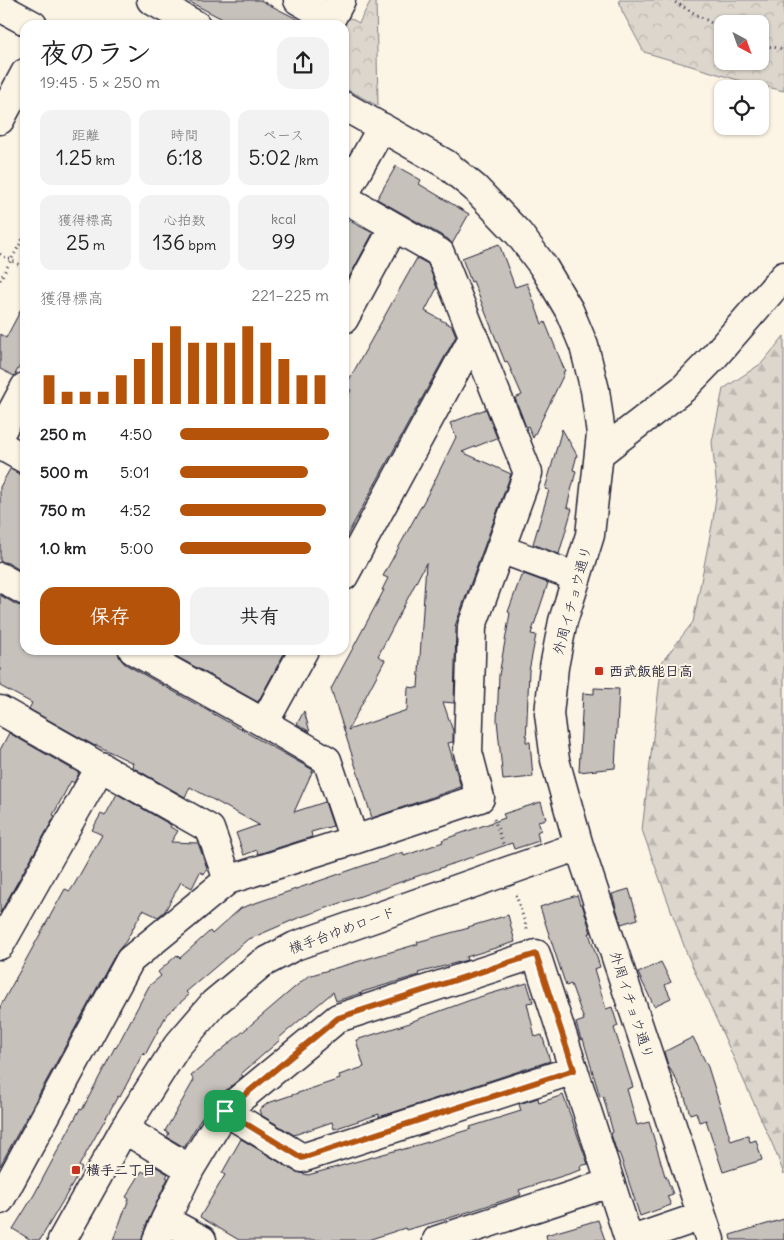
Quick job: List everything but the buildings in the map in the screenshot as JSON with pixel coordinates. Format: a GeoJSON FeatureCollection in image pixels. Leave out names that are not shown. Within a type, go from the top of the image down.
{"type":"FeatureCollection","features":[{"type":"Feature","properties":{"kind":"street"},"geometry":{"type":"LineString","coordinates":[[298,0],[331,18],[341,0]]}},
{"type":"Feature","properties":{"kind":"street"},"geometry":{"type":"LineString","coordinates":[[153,1],[187,20]]}},
{"type":"Feature","properties":{"kind":"street"},"geometry":{"type":"LineString","coordinates":[[0,7],[24,20]]}},
{"type":"Feature","properties":{"kind":"street"},"geometry":{"type":"LineString","coordinates":[[0,120],[20,82]]}},
{"type":"Feature","properties":{"kind":"street","name":"外周イチョウ通り"},"geometry":{"type":"LineString","coordinates":[[349,109],[446,164],[475,188],[519,234],[543,266],[569,310],[584,346],[596,399],[601,434],[590,535],[563,621],[554,667],[550,714],[555,760],[579,846],[706,1228]]}},
{"type":"Feature","properties":{"kind":"street"},"geometry":{"type":"LineString","coordinates":[[349,188],[382,127]]}},
{"type":"Feature","properties":{"kind":"street"},"geometry":{"type":"LineString","coordinates":[[3,1186],[130,960],[228,880],[480,798],[468,752],[472,626],[528,472],[440,253],[349,200]]}},
{"type":"Feature","properties":{"kind":"street"},"geometry":{"type":"LineString","coordinates":[[349,310],[394,227]]}},
{"type":"Feature","properties":{"kind":"street"},"geometry":{"type":"LineString","coordinates":[[599,454],[683,388],[784,276]]}},
{"type":"Feature","properties":{"kind":"street"},"geometry":{"type":"LineString","coordinates":[[349,567],[474,336]]}},
{"type":"Feature","properties":{"kind":"street"},"geometry":{"type":"LineString","coordinates":[[0,434],[20,396]]}},
{"type":"Feature","properties":{"kind":"street"},"geometry":{"type":"LineString","coordinates":[[0,445],[20,456]]}},
{"type":"Feature","properties":{"kind":"street"},"geometry":{"type":"LineString","coordinates":[[500,548],[577,577]]}},
{"type":"Feature","properties":{"kind":"street"},"geometry":{"type":"LineString","coordinates":[[0,577],[20,588]]}},
{"type":"Feature","properties":{"kind":"street"},"geometry":{"type":"LineString","coordinates":[[142,655],[327,760],[354,840]]}},
{"type":"Feature","properties":{"kind":"street"},"geometry":{"type":"LineString","coordinates":[[264,723],[301,655]]}},
{"type":"Feature","properties":{"kind":"street"},"geometry":{"type":"LineString","coordinates":[[0,710],[210,829],[228,880]]}},
{"type":"Feature","properties":{"kind":"street"},"geometry":{"type":"LineString","coordinates":[[0,945],[101,766]]}},
{"type":"Feature","properties":{"kind":"street","name":"横手台ゆめロード"},"geometry":{"type":"LineString","coordinates":[[62,1240],[124,1130],[177,1046],[214,1003],[261,964],[295,946],[579,846]]}},
{"type":"Feature","properties":{"kind":"street"},"geometry":{"type":"LineString","coordinates":[[202,1240],[161,1230],[190,1169],[225,1111],[338,1018],[536,954],[630,1240],[706,1228]]}},
{"type":"Feature","properties":{"kind":"street"},"geometry":{"type":"LineString","coordinates":[[225,1111],[302,1158],[574,1070]]}},
{"type":"Feature","properties":{"kind":"street"},"geometry":{"type":"LineString","coordinates":[[124,1130],[190,1169]]}},
{"type":"Feature","properties":{"kind":"street"},"geometry":{"type":"LineString","coordinates":[[436,1240],[610,1183]]}},
{"type":"Feature","properties":{"kind":"path"},"geometry":{"type":"LineString","coordinates":[[671,0],[714,24]]}},
{"type":"Feature","properties":{"kind":"path"},"geometry":{"type":"LineString","coordinates":[[769,46],[784,49]]}},
{"type":"Feature","properties":{"kind":"path"},"geometry":{"type":"LineString","coordinates":[[0,280],[20,244]]}},
{"type":"Feature","properties":{"kind":"path"},"geometry":{"type":"LineString","coordinates":[[0,254],[20,265]]}},
{"type":"Feature","properties":{"kind":"path"},"geometry":{"type":"LineString","coordinates":[[480,798],[491,812],[505,850]]}},
{"type":"Feature","properties":{"kind":"path"},"geometry":{"type":"LineString","coordinates":[[514,890],[536,954]]}},
{"type":"Feature","properties":{"kind":"green space"},"geometry":{"type":"Polygon","coordinates":[[[371,0],[376,0],[378,106],[349,91],[349,20],[346,20],[348,17],[359,23],[371,0]]]}},
{"type":"Feature","properties":{"kind":"green space"},"geometry":{"type":"Polygon","coordinates":[[[619,0],[784,0],[784,91],[769,87],[769,80],[738,80],[644,52],[622,11],[619,0]]]}},
{"type":"Feature","properties":{"kind":"green space"},"geometry":{"type":"Polygon","coordinates":[[[784,336],[784,1174],[687,954],[642,830],[662,662],[693,622],[713,520],[717,489],[712,442],[723,389],[762,363],[784,336]]]}},
{"type":"Feature","properties":{"kind":"place","name":"西武飯能日高"},"geometry":{"type":"Point","coordinates":[599,671]}},
{"type":"Feature","properties":{"kind":"place","name":"横手二丁目"},"geometry":{"type":"Point","coordinates":[76,1170]}},
{"type":"Feature","properties":{"kind":"route"},"geometry":{"type":"LineString","coordinates":[[536,954],[574,1070],[302,1158],[225,1111],[338,1018],[536,954]]}}]}
